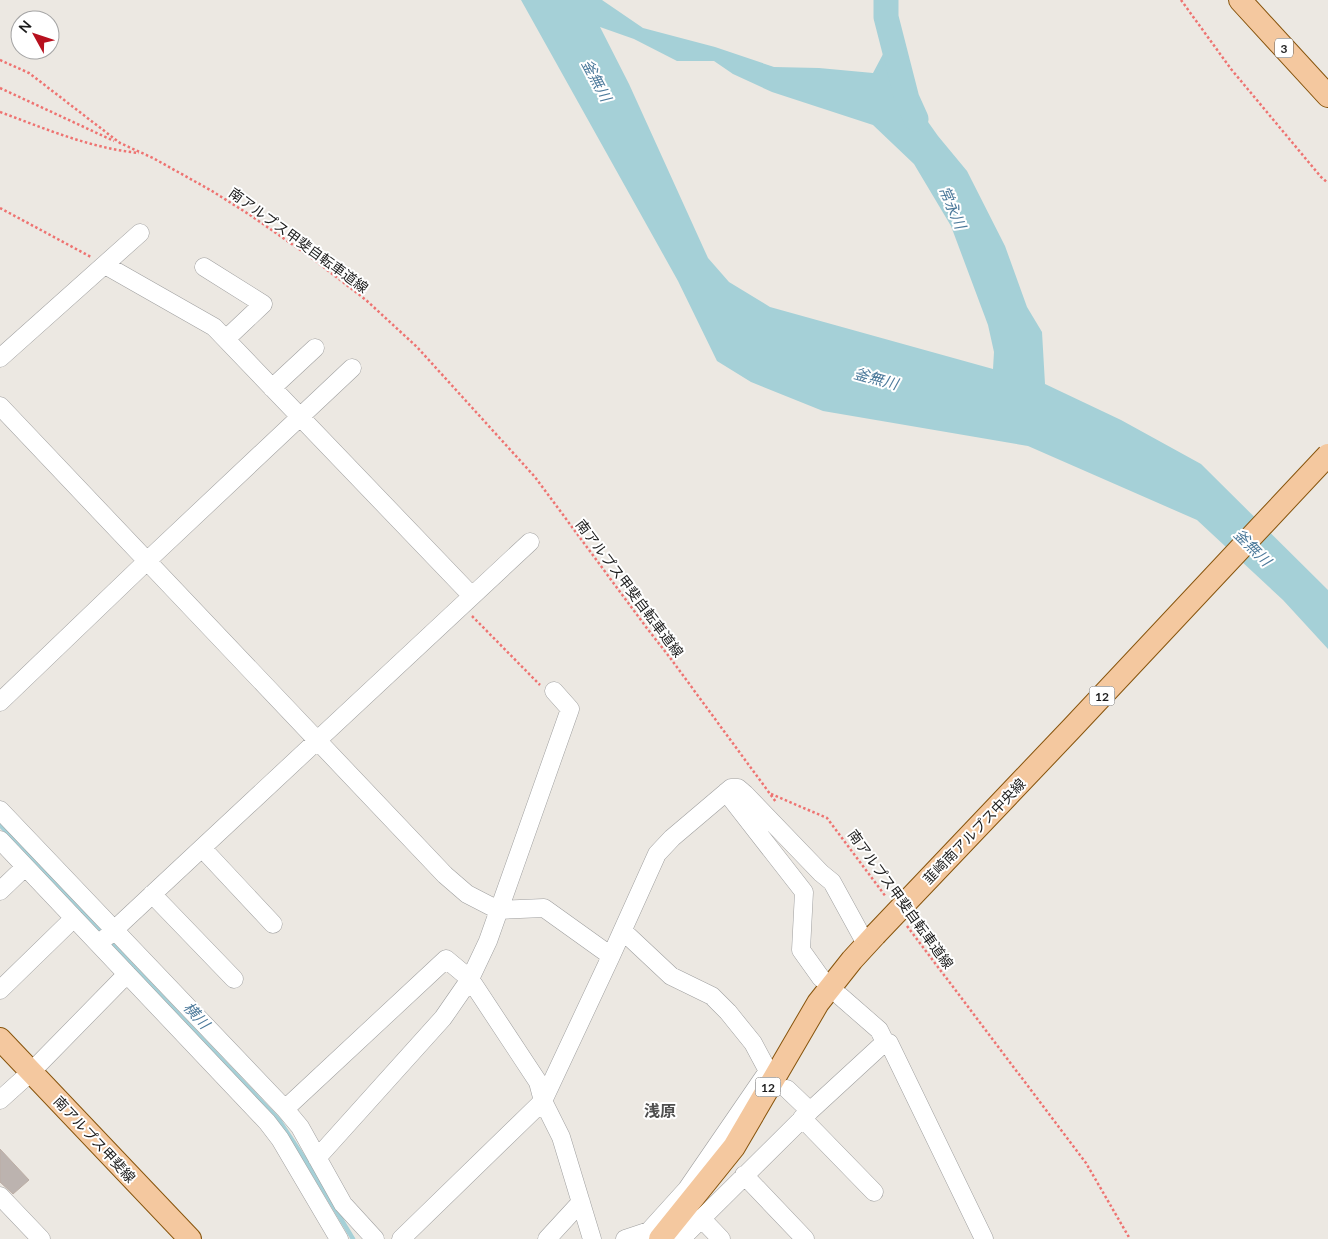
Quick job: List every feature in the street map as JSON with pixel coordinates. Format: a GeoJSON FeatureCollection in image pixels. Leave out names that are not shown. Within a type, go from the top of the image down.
{"type":"FeatureCollection","features":[{"type":"Feature","properties":{"kind":"main road","name":"3"},"geometry":{"type":"LineString","coordinates":[[1241,0],[1328,96]]}},
{"type":"Feature","properties":{"kind":"main road","name":"韮崎南アルプス中央線"},"geometry":{"type":"LineString","coordinates":[[660,1239],[734,1146],[818,1003],[871,940],[1328,455]]}},
{"type":"Feature","properties":{"kind":"main road","name":"南アルプス甲斐線"},"geometry":{"type":"LineString","coordinates":[[0,1039],[190,1239]]}},
{"type":"Feature","properties":{"kind":"street"},"geometry":{"type":"LineString","coordinates":[[0,358],[140,233]]}},
{"type":"Feature","properties":{"kind":"street"},"geometry":{"type":"LineString","coordinates":[[105,265],[214,327],[300,417],[467,601]]}},
{"type":"Feature","properties":{"kind":"street"},"geometry":{"type":"LineString","coordinates":[[204,268],[263,304],[226,339]]}},
{"type":"Feature","properties":{"kind":"street"},"geometry":{"type":"LineString","coordinates":[[272,388],[315,348]]}},
{"type":"Feature","properties":{"kind":"street"},"geometry":{"type":"LineString","coordinates":[[0,702],[352,368]]}},
{"type":"Feature","properties":{"kind":"street"},"geometry":{"type":"LineString","coordinates":[[0,406],[445,875],[467,894],[498,910],[544,908],[611,956]]}},
{"type":"Feature","properties":{"kind":"street"},"geometry":{"type":"LineString","coordinates":[[99,944],[530,542]]}},
{"type":"Feature","properties":{"kind":"street"},"geometry":{"type":"LineString","coordinates":[[318,1158],[443,1018],[470,979],[488,941],[570,709],[554,691]]}},
{"type":"Feature","properties":{"kind":"street"},"geometry":{"type":"LineString","coordinates":[[401,1239],[543,1101],[657,854],[672,838],[729,790],[738,788],[745,794],[832,882],[871,940]]}},
{"type":"Feature","properties":{"kind":"street"},"geometry":{"type":"LineString","coordinates":[[729,790],[804,892],[801,950],[821,978]]}},
{"type":"Feature","properties":{"kind":"street"},"geometry":{"type":"LineString","coordinates":[[0,810],[285,1109],[300,1127],[343,1204],[375,1239]]}},
{"type":"Feature","properties":{"kind":"street"},"geometry":{"type":"LineString","coordinates":[[0,840],[267,1122],[280,1139],[339,1239]]}},
{"type":"Feature","properties":{"kind":"street"},"geometry":{"type":"LineString","coordinates":[[202,848],[273,924]]}},
{"type":"Feature","properties":{"kind":"street"},"geometry":{"type":"LineString","coordinates":[[0,891],[25,867]]}},
{"type":"Feature","properties":{"kind":"street"},"geometry":{"type":"LineString","coordinates":[[152,894],[234,979]]}},
{"type":"Feature","properties":{"kind":"street"},"geometry":{"type":"LineString","coordinates":[[0,990],[74,918]]}},
{"type":"Feature","properties":{"kind":"street"},"geometry":{"type":"LineString","coordinates":[[623,931],[671,976],[712,996],[728,1012],[753,1043],[768,1072],[687,1189],[649,1231],[625,1239]]}},
{"type":"Feature","properties":{"kind":"street"},"geometry":{"type":"LineString","coordinates":[[285,1109],[446,959],[470,979],[538,1082],[543,1101],[561,1138],[592,1239]]}},
{"type":"Feature","properties":{"kind":"street"},"geometry":{"type":"LineString","coordinates":[[0,1100],[31,1072],[127,974]]}},
{"type":"Feature","properties":{"kind":"street"},"geometry":{"type":"LineString","coordinates":[[840,996],[879,1030],[884,1042],[889,1043],[984,1239]]}},
{"type":"Feature","properties":{"kind":"street"},"geometry":{"type":"LineString","coordinates":[[681,1239],[806,1114],[884,1042]]}},
{"type":"Feature","properties":{"kind":"street"},"geometry":{"type":"LineString","coordinates":[[787,1089],[806,1114],[874,1192]]}},
{"type":"Feature","properties":{"kind":"street"},"geometry":{"type":"LineString","coordinates":[[744,1175],[805,1239]]}},
{"type":"Feature","properties":{"kind":"street"},"geometry":{"type":"LineString","coordinates":[[0,1196],[40,1239]]}},
{"type":"Feature","properties":{"kind":"street"},"geometry":{"type":"LineString","coordinates":[[547,1239],[580,1202]]}},
{"type":"Feature","properties":{"kind":"street"},"geometry":{"type":"LineString","coordinates":[[701,1218],[721,1239]]}},
{"type":"Feature","properties":{"kind":"path"},"geometry":{"type":"LineString","coordinates":[[1181,0],[1231,69],[1328,183]]}},
{"type":"Feature","properties":{"kind":"path","name":"南アルプス甲斐自転車道線"},"geometry":{"type":"LineString","coordinates":[[0,60],[29,74],[120,143],[212,191],[309,256],[366,300],[417,347],[535,477],[770,794],[827,818],[888,899]]}},
{"type":"Feature","properties":{"kind":"path"},"geometry":{"type":"LineString","coordinates":[[0,88],[143,154]]}},
{"type":"Feature","properties":{"kind":"path"},"geometry":{"type":"LineString","coordinates":[[0,112],[81,142],[114,150],[143,154]]}},
{"type":"Feature","properties":{"kind":"path"},"geometry":{"type":"LineString","coordinates":[[0,208],[105,265]]}},
{"type":"Feature","properties":{"kind":"path"},"geometry":{"type":"LineString","coordinates":[[467,601],[546,692],[554,691]]}},
{"type":"Feature","properties":{"kind":"path","name":"南アルプス甲斐自転車道線"},"geometry":{"type":"LineString","coordinates":[[906,923],[1086,1163],[1130,1239]]}},
{"type":"Feature","properties":{"kind":"water","name":"釜無川"},"geometry":{"type":"Polygon","coordinates":[[[521,0],[602,0],[643,28],[715,47],[774,67],[819,68],[873,73],[891,39],[904,88],[938,136],[967,171],[1005,246],[1027,307],[1042,332],[1045,384],[1121,420],[1201,464],[1328,590],[1328,649],[1283,600],[1197,520],[1028,446],[823,411],[751,382],[717,361],[678,281],[521,0]],[[600,27],[629,84],[708,258],[729,282],[770,307],[993,369],[994,352],[988,325],[951,226],[914,164],[873,125],[772,92],[733,74],[714,61],[677,61],[634,39],[600,27]]]}},
{"type":"Feature","properties":{"kind":"building"},"geometry":{"type":"Polygon","coordinates":[[[0,1149],[29,1180],[13,1194],[0,1182],[0,1149]]]}},
{"type":"Feature","properties":{"kind":"waterway","name":"常永川"},"geometry":{"type":"LineString","coordinates":[[886,0],[886,17],[907,99],[916,119]]}},
{"type":"Feature","properties":{"kind":"waterway","name":"横川"},"geometry":{"type":"LineString","coordinates":[[0,825],[104,935]]}},
{"type":"Feature","properties":{"kind":"waterway","name":"横川"},"geometry":{"type":"LineString","coordinates":[[109,941],[279,1120],[353,1239]]}},
{"type":"Feature","properties":{"kind":"district","name":"浅原"},"geometry":{"type":"Point","coordinates":[660,1110]}}]}
